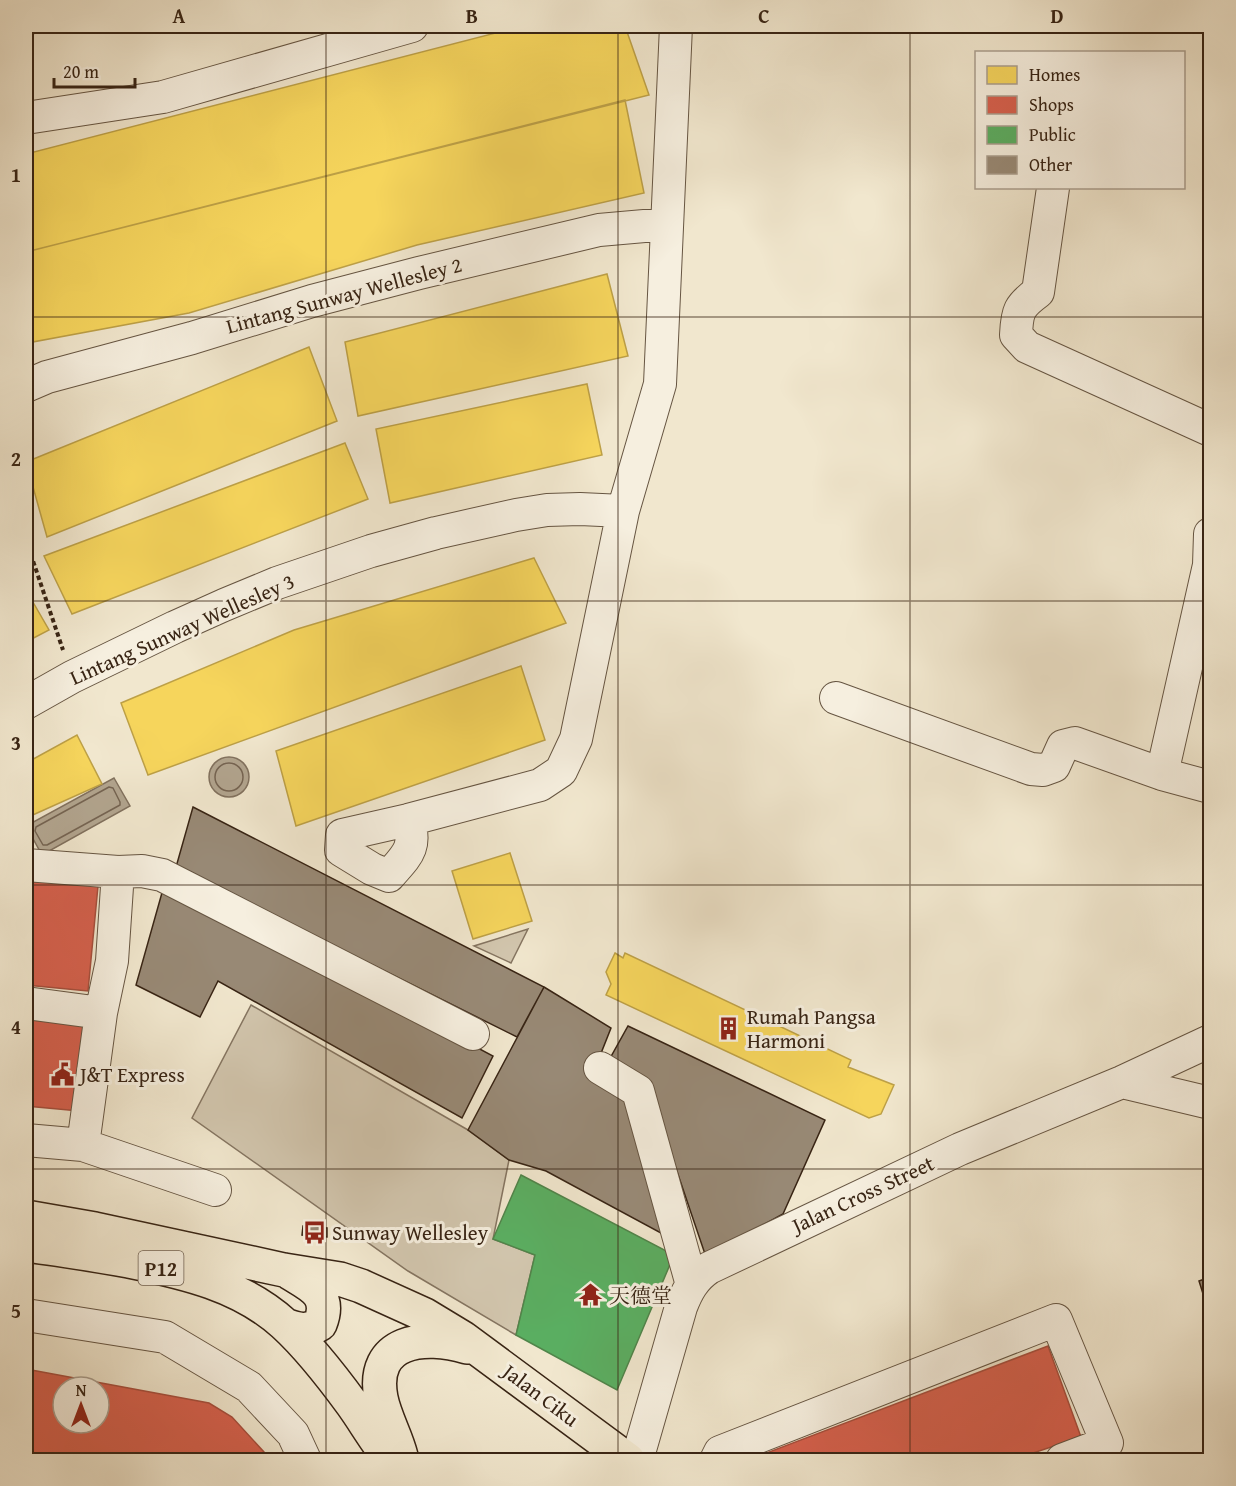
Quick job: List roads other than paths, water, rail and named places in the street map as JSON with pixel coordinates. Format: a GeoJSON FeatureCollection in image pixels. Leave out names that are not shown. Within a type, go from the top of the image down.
{"type":"FeatureCollection","features":[{"type":"Feature","properties":{"kind":"main road","name":"P12"},"geometry":{"type":"LineString","coordinates":[[26,1217],[95,1229],[361,1286],[425,1315],[483,1352]]}},
{"type":"Feature","properties":{"kind":"main road","name":"P12"},"geometry":{"type":"LineString","coordinates":[[26,1245],[172,1270],[227,1288],[251,1300],[285,1325],[306,1348],[352,1404],[390,1461]]}},
{"type":"Feature","properties":{"kind":"main road"},"geometry":{"type":"LineString","coordinates":[[284,1270],[316,1289],[322,1298],[324,1307],[320,1323],[313,1328],[297,1329],[285,1325]]}},
{"type":"Feature","properties":{"kind":"main road"},"geometry":{"type":"LineString","coordinates":[[403,1461],[381,1398],[381,1373],[392,1353],[410,1343],[434,1340],[446,1341],[483,1352]]}},
{"type":"Feature","properties":{"kind":"main road","name":"Jalan Ciku"},"geometry":{"type":"LineString","coordinates":[[483,1352],[628,1461]]}},
{"type":"Feature","properties":{"kind":"street"},"geometry":{"type":"LineString","coordinates":[[26,118],[163,97],[412,26]]}},
{"type":"Feature","properties":{"kind":"street"},"geometry":{"type":"LineString","coordinates":[[408,820],[540,785],[561,771],[576,740],[622,512],[660,384],[676,26]]}},
{"type":"Feature","properties":{"kind":"street"},"geometry":{"type":"LineString","coordinates":[[1053,189],[1038,292],[1023,303],[1016,319],[1016,335],[1027,347],[1210,430]]}},
{"type":"Feature","properties":{"kind":"street","name":"Lintang Sunway Wellesley 2"},"geometry":{"type":"LineString","coordinates":[[26,386],[47,376],[192,338],[312,301],[419,273],[599,230],[667,224]]}},
{"type":"Feature","properties":{"kind":"street","name":"Lintang Sunway Wellesley 3"},"geometry":{"type":"LineString","coordinates":[[26,703],[72,677],[175,627],[277,582],[436,533],[526,513],[580,509],[622,512]]}},
{"type":"Feature","properties":{"kind":"street"},"geometry":{"type":"LineString","coordinates":[[1162,774],[1209,565],[1210,534]]}},
{"type":"Feature","properties":{"kind":"street"},"geometry":{"type":"LineString","coordinates":[[836,698],[1031,769],[1043,770],[1054,766],[1063,746],[1075,743],[1162,774],[1210,787]]}},
{"type":"Feature","properties":{"kind":"street"},"geometry":{"type":"LineString","coordinates":[[26,865],[118,872],[142,871],[162,875],[473,1034]]}},
{"type":"Feature","properties":{"kind":"street"},"geometry":{"type":"LineString","coordinates":[[83,1145],[101,1013],[112,961],[118,872]]}},
{"type":"Feature","properties":{"kind":"street"},"geometry":{"type":"LineString","coordinates":[[26,1003],[101,1013]]}},
{"type":"Feature","properties":{"kind":"street","name":"Jalan Cross Street"},"geometry":{"type":"LineString","coordinates":[[637,1461],[674,1326],[686,1294],[700,1274],[960,1149],[1122,1082],[1210,1041]]}},
{"type":"Feature","properties":{"kind":"street"},"geometry":{"type":"LineString","coordinates":[[600,1068],[638,1091],[692,1285]]}},
{"type":"Feature","properties":{"kind":"street"},"geometry":{"type":"LineString","coordinates":[[1122,1082],[1210,1103]]}},
{"type":"Feature","properties":{"kind":"street"},"geometry":{"type":"LineString","coordinates":[[26,1140],[83,1145],[215,1190]]}},
{"type":"Feature","properties":{"kind":"street"},"geometry":{"type":"LineString","coordinates":[[26,1315],[165,1337],[249,1387],[293,1434],[305,1461]]}},
{"type":"Feature","properties":{"kind":"street"},"geometry":{"type":"LineString","coordinates":[[716,1461],[720,1452],[1056,1320],[1107,1443],[1062,1461]]}},
{"type":"Feature","properties":{"kind":"water"},"geometry":{"type":"Polygon","coordinates":[[[229,757],[243,763],[249,777],[243,791],[229,797],[215,791],[209,777],[215,763],[229,757]]]}},
{"type":"Feature","properties":{"kind":"water"},"geometry":{"type":"Polygon","coordinates":[[[114,778],[130,806],[42,855],[26,826],[114,778]]]}},
{"type":"Feature","properties":{"kind":"place","name":"Rumah Pangsa Harmoni"},"geometry":{"type":"Point","coordinates":[729,1028]}},
{"type":"Feature","properties":{"kind":"place","name":"J&T Express"},"geometry":{"type":"Point","coordinates":[62,1074]}},
{"type":"Feature","properties":{"kind":"place","name":"Sunway Wellesley"},"geometry":{"type":"Point","coordinates":[314,1232]}},
{"type":"Feature","properties":{"kind":"place","name":"天德堂"},"geometry":{"type":"Point","coordinates":[591,1295]}}]}
